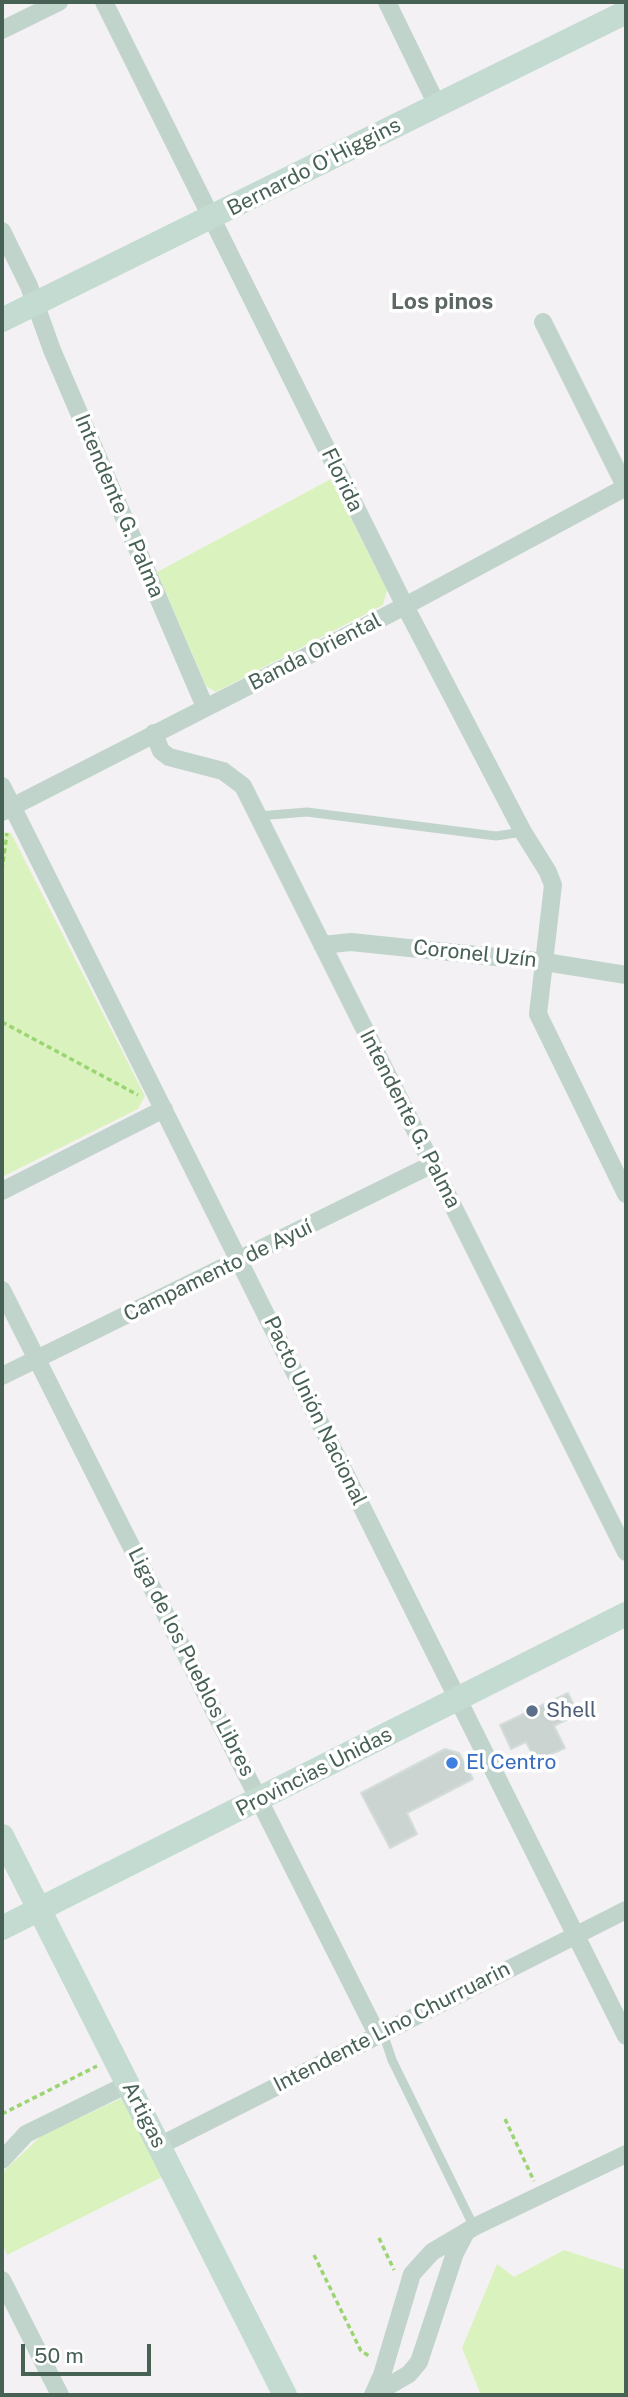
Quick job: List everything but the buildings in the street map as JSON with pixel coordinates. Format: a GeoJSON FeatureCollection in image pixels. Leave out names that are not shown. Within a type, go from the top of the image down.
{"type":"FeatureCollection","features":[{"type":"Feature","properties":{"kind":"street"},"geometry":{"type":"LineString","coordinates":[[2,30],[59,2]]}},
{"type":"Feature","properties":{"kind":"street","name":"Florida"},"geometry":{"type":"LineString","coordinates":[[103,2],[405,606],[552,885],[538,1014],[626,1194]]}},
{"type":"Feature","properties":{"kind":"street"},"geometry":{"type":"LineString","coordinates":[[387,2],[437,105]]}},
{"type":"Feature","properties":{"kind":"street","name":"Bernardo O'Higgins"},"geometry":{"type":"LineString","coordinates":[[2,320],[626,12]]}},
{"type":"Feature","properties":{"kind":"street","name":"Intendente G. Palma"},"geometry":{"type":"LineString","coordinates":[[2,231],[36,303],[52,350],[205,707]]}},
{"type":"Feature","properties":{"kind":"street"},"geometry":{"type":"LineString","coordinates":[[543,322],[626,488]]}},
{"type":"Feature","properties":{"kind":"street","name":"Banda Oriental"},"geometry":{"type":"LineString","coordinates":[[7,810],[405,606],[626,488]]}},
{"type":"Feature","properties":{"kind":"street","name":"Intendente G. Palma"},"geometry":{"type":"LineString","coordinates":[[154,733],[161,751],[169,757],[223,771],[235,778],[259,816],[626,1552]]}},
{"type":"Feature","properties":{"kind":"street","name":"Pacto Unión Nacional"},"geometry":{"type":"LineString","coordinates":[[2,786],[7,810],[164,1109],[626,2036]]}},
{"type":"Feature","properties":{"kind":"street","name":"Coronel Uzín"},"geometry":{"type":"LineString","coordinates":[[322,945],[351,942],[545,962],[626,975]]}},
{"type":"Feature","properties":{"kind":"street"},"geometry":{"type":"LineString","coordinates":[[2,1191],[164,1109]]}},
{"type":"Feature","properties":{"kind":"street","name":"Campamento de Ayuí"},"geometry":{"type":"LineString","coordinates":[[2,1376],[433,1164]]}},
{"type":"Feature","properties":{"kind":"street","name":"Liga de los Pueblos Libres"},"geometry":{"type":"LineString","coordinates":[[2,1290],[380,2033]]}},
{"type":"Feature","properties":{"kind":"street","name":"Provincias Unidas"},"geometry":{"type":"LineString","coordinates":[[2,1928],[626,1614]]}},
{"type":"Feature","properties":{"kind":"street","name":"Artigas"},"geometry":{"type":"LineString","coordinates":[[2,1836],[285,2395]]}},
{"type":"Feature","properties":{"kind":"street","name":"Intendente Lino Churruarin"},"geometry":{"type":"LineString","coordinates":[[159,2146],[626,1910]]}},
{"type":"Feature","properties":{"kind":"street"},"geometry":{"type":"LineString","coordinates":[[2,2160],[26,2134],[128,2084]]}},
{"type":"Feature","properties":{"kind":"street"},"geometry":{"type":"LineString","coordinates":[[470,2230],[455,2253],[419,2362],[409,2374],[373,2395],[412,2274],[432,2252],[470,2230],[626,2154]]}},
{"type":"Feature","properties":{"kind":"street"},"geometry":{"type":"LineString","coordinates":[[2,2280],[60,2395]]}},
{"type":"Feature","properties":{"kind":"lane"},"geometry":{"type":"LineString","coordinates":[[259,816],[307,812],[496,836],[523,832]]}},
{"type":"Feature","properties":{"kind":"lane"},"geometry":{"type":"LineString","coordinates":[[380,2033],[470,2230]]}},
{"type":"Feature","properties":{"kind":"path"},"geometry":{"type":"LineString","coordinates":[[2,870],[7,810]]}},
{"type":"Feature","properties":{"kind":"path"},"geometry":{"type":"LineString","coordinates":[[2,1022],[164,1109]]}},
{"type":"Feature","properties":{"kind":"path"},"geometry":{"type":"LineString","coordinates":[[2,2114],[114,2058]]}},
{"type":"Feature","properties":{"kind":"path"},"geometry":{"type":"LineString","coordinates":[[505,2119],[541,2195]]}},
{"type":"Feature","properties":{"kind":"path"},"geometry":{"type":"LineString","coordinates":[[379,2238],[401,2283],[409,2287]]}},
{"type":"Feature","properties":{"kind":"path"},"geometry":{"type":"LineString","coordinates":[[314,2255],[361,2351],[385,2364]]}},
{"type":"Feature","properties":{"kind":"green space"},"geometry":{"type":"Polygon","coordinates":[[[331,479],[387,590],[383,605],[216,692],[206,686],[157,572],[331,479]]]}},
{"type":"Feature","properties":{"kind":"green space"},"geometry":{"type":"Polygon","coordinates":[[[2,832],[11,833],[145,1096],[138,1109],[2,1177],[2,832]]]}},
{"type":"Feature","properties":{"kind":"green space"},"geometry":{"type":"Polygon","coordinates":[[[122,2098],[162,2177],[7,2255],[2,2243],[2,2177],[5,2170],[41,2136],[122,2098]]]}},
{"type":"Feature","properties":{"kind":"green space"},"geometry":{"type":"Polygon","coordinates":[[[564,2250],[626,2270],[626,2395],[481,2395],[462,2348],[497,2264],[514,2277],[564,2250]]]}},
{"type":"Feature","properties":{"kind":"place","name":"Shell"},"geometry":{"type":"Point","coordinates":[532,1711]}},
{"type":"Feature","properties":{"kind":"place","name":"El Centro"},"geometry":{"type":"Point","coordinates":[452,1763]}},
{"type":"Feature","properties":{"kind":"district","name":"Los pinos"},"geometry":{"type":"Point","coordinates":[442,302]}}]}
